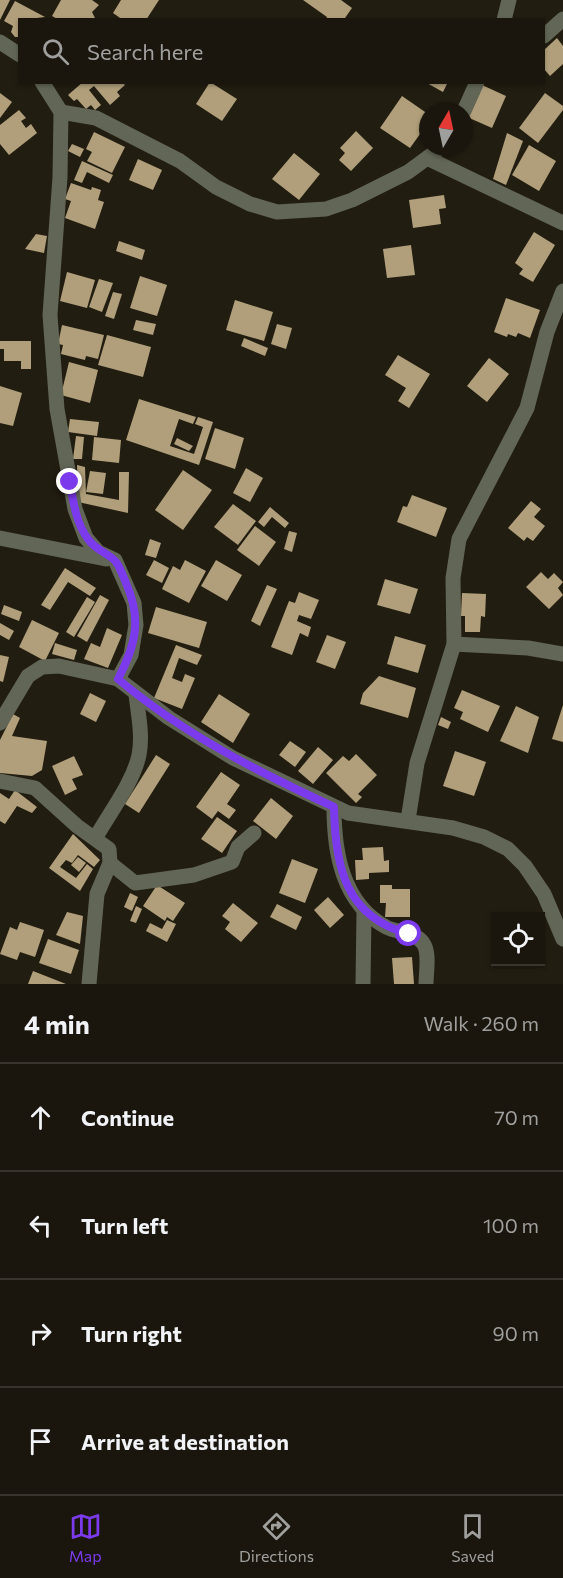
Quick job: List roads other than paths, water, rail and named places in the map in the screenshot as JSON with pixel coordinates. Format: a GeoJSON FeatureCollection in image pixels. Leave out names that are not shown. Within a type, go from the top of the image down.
{"type":"FeatureCollection","features":[{"type":"Feature","properties":{"kind":"street"},"geometry":{"type":"LineString","coordinates":[[504,18],[509,0]]}},
{"type":"Feature","properties":{"kind":"street"},"geometry":{"type":"LineString","coordinates":[[545,34],[563,19]]}},
{"type":"Feature","properties":{"kind":"street"},"geometry":{"type":"LineString","coordinates":[[0,42],[18,54]]}},
{"type":"Feature","properties":{"kind":"street"},"geometry":{"type":"LineString","coordinates":[[43,84],[61,112],[60,177],[50,315],[57,409],[75,509],[86,538],[98,552],[115,561],[134,603],[136,625],[131,655],[118,679]]}},
{"type":"Feature","properties":{"kind":"street"},"geometry":{"type":"LineString","coordinates":[[468,102],[476,84]]}},
{"type":"Feature","properties":{"kind":"street"},"geometry":{"type":"LineString","coordinates":[[61,112],[96,118],[180,161],[216,187],[250,204],[277,212],[326,210],[352,200],[432,156]]}},
{"type":"Feature","properties":{"kind":"street"},"geometry":{"type":"LineString","coordinates":[[429,159],[563,223]]}},
{"type":"Feature","properties":{"kind":"street"},"geometry":{"type":"LineString","coordinates":[[408,820],[417,763],[454,644],[453,578],[459,539],[527,408],[547,332],[563,291]]}},
{"type":"Feature","properties":{"kind":"street"},"geometry":{"type":"LineString","coordinates":[[0,538],[115,561]]}},
{"type":"Feature","properties":{"kind":"street"},"geometry":{"type":"LineString","coordinates":[[454,644],[528,648],[563,654]]}},
{"type":"Feature","properties":{"kind":"street"},"geometry":{"type":"LineString","coordinates":[[0,723],[28,676],[42,667],[59,666],[118,679],[136,694],[233,758],[334,807],[348,813],[408,820],[463,831],[508,849],[525,866],[544,894],[563,939]]}},
{"type":"Feature","properties":{"kind":"street"},"geometry":{"type":"LineString","coordinates":[[96,837],[134,769],[139,754],[141,734],[136,694]]}},
{"type":"Feature","properties":{"kind":"street"},"geometry":{"type":"LineString","coordinates":[[0,781],[35,788],[77,826],[96,837],[109,849],[110,863],[97,894],[89,984]]}},
{"type":"Feature","properties":{"kind":"street"},"geometry":{"type":"LineString","coordinates":[[334,807],[334,841],[340,865],[351,892],[364,913],[387,928],[409,934],[423,942],[426,984]]}},
{"type":"Feature","properties":{"kind":"street"},"geometry":{"type":"LineString","coordinates":[[110,863],[135,883],[194,875],[232,862],[238,847],[254,833]]}},
{"type":"Feature","properties":{"kind":"street"},"geometry":{"type":"LineString","coordinates":[[363,984],[364,913]]}}]}
